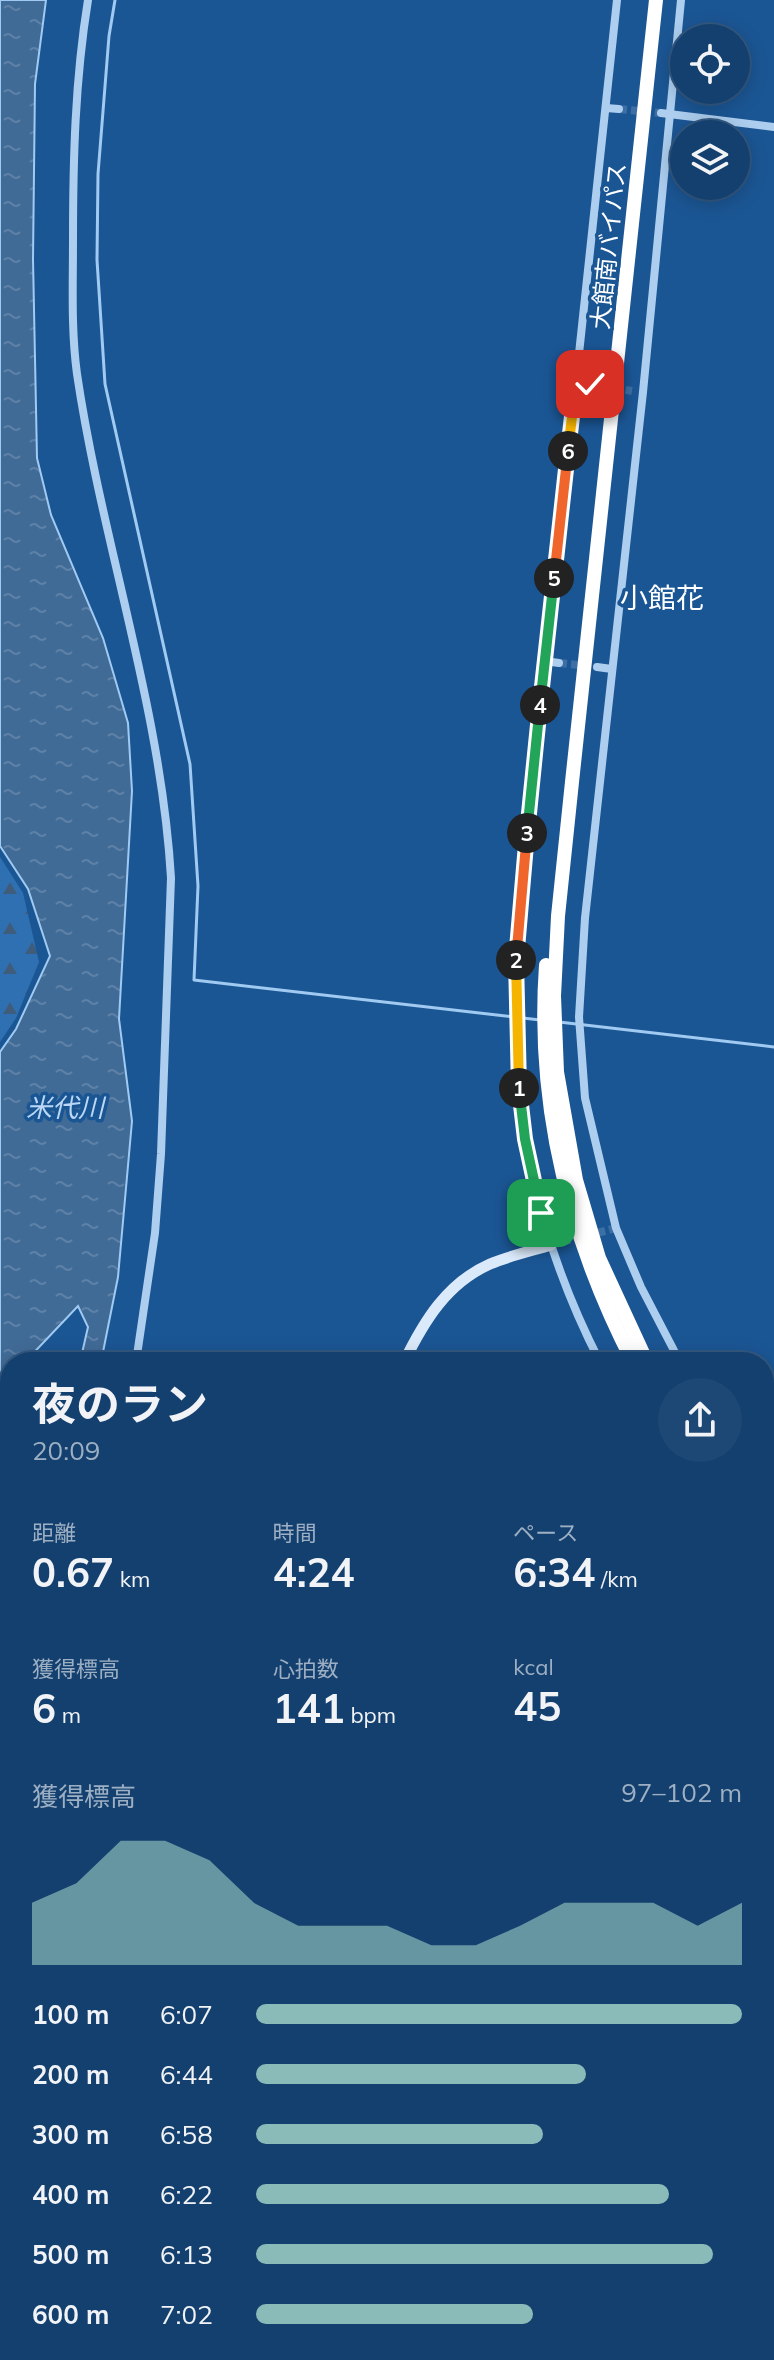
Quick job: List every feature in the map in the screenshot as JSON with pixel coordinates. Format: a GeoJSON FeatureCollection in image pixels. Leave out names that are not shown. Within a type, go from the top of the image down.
{"type":"FeatureCollection","features":[{"type":"Feature","properties":{"kind":"highway","name":"大館南バイパス"},"geometry":{"type":"LineString","coordinates":[[628,1352],[602,1299],[571,1210],[550,1110],[549,996],[552,915],[572,782],[656,0]]}},
{"type":"Feature","properties":{"kind":"highway","name":"大館南バイパス"},"geometry":{"type":"LineString","coordinates":[[549,1039],[586,1220],[613,1293],[642,1352]]}},
{"type":"Feature","properties":{"kind":"street"},"geometry":{"type":"LineString","coordinates":[[88,0],[72,176],[73,312],[77,371],[109,538],[159,767],[169,833],[171,878],[161,1154],[155,1233],[137,1352]]}},
{"type":"Feature","properties":{"kind":"street"},"geometry":{"type":"LineString","coordinates":[[596,1352],[551,1245],[532,1177],[519,1096],[516,940],[617,0]]}},
{"type":"Feature","properties":{"kind":"street"},"geometry":{"type":"LineString","coordinates":[[675,1352],[641,1287],[616,1228],[585,1098],[580,1024],[585,918],[643,392],[681,0]]}},
{"type":"Feature","properties":{"kind":"street"},"geometry":{"type":"LineString","coordinates":[[606,108],[619,109]]}},
{"type":"Feature","properties":{"kind":"street"},"geometry":{"type":"LineString","coordinates":[[661,113],[774,127]]}},
{"type":"Feature","properties":{"kind":"street"},"geometry":{"type":"LineString","coordinates":[[576,382],[590,384]]}},
{"type":"Feature","properties":{"kind":"street"},"geometry":{"type":"LineString","coordinates":[[632,391],[643,392]]}},
{"type":"Feature","properties":{"kind":"street"},"geometry":{"type":"LineString","coordinates":[[545,661],[559,663]]}},
{"type":"Feature","properties":{"kind":"street"},"geometry":{"type":"LineString","coordinates":[[597,667],[612,669]]}},
{"type":"Feature","properties":{"kind":"street"},"geometry":{"type":"LineString","coordinates":[[410,1352],[435,1308],[451,1289],[490,1264],[551,1245]]}},
{"type":"Feature","properties":{"kind":"green space"},"geometry":{"type":"Polygon","coordinates":[[[0,857],[23,893],[39,962],[16,1018],[0,1042],[0,857]]]}},
{"type":"Feature","properties":{"kind":"water","name":"米代川"},"geometry":{"type":"Polygon","coordinates":[[[0,0],[46,0],[35,84],[33,259],[37,458],[51,515],[103,638],[128,723],[132,791],[119,1019],[132,1121],[118,1277],[103,1352],[82,1352],[88,1327],[78,1306],[34,1352],[0,1352],[0,1052],[16,1029],[50,956],[28,889],[0,846],[0,0]]]}},
{"type":"Feature","properties":{"kind":"waterway"},"geometry":{"type":"LineString","coordinates":[[115,0],[109,36],[98,174],[97,260],[105,384],[190,764],[198,886],[194,980],[540,1020]]}},
{"type":"Feature","properties":{"kind":"waterway"},"geometry":{"type":"LineString","coordinates":[[559,1022],[774,1047]]}},
{"type":"Feature","properties":{"kind":"tunnel"},"geometry":{"type":"LineString","coordinates":[[619,109],[661,113]]}},
{"type":"Feature","properties":{"kind":"tunnel"},"geometry":{"type":"LineString","coordinates":[[590,384],[632,391]]}},
{"type":"Feature","properties":{"kind":"tunnel"},"geometry":{"type":"LineString","coordinates":[[559,663],[589,666]]}},
{"type":"Feature","properties":{"kind":"tunnel"},"geometry":{"type":"LineString","coordinates":[[551,1245],[616,1228]]}},
{"type":"Feature","properties":{"kind":"district","name":"小館花"},"geometry":{"type":"Point","coordinates":[662,598]}},
{"type":"Feature","properties":{"kind":"route"},"geometry":{"type":"LineString","coordinates":[[541,1213],[519,1096],[516,940],[576,382],[590,384]]}}]}
